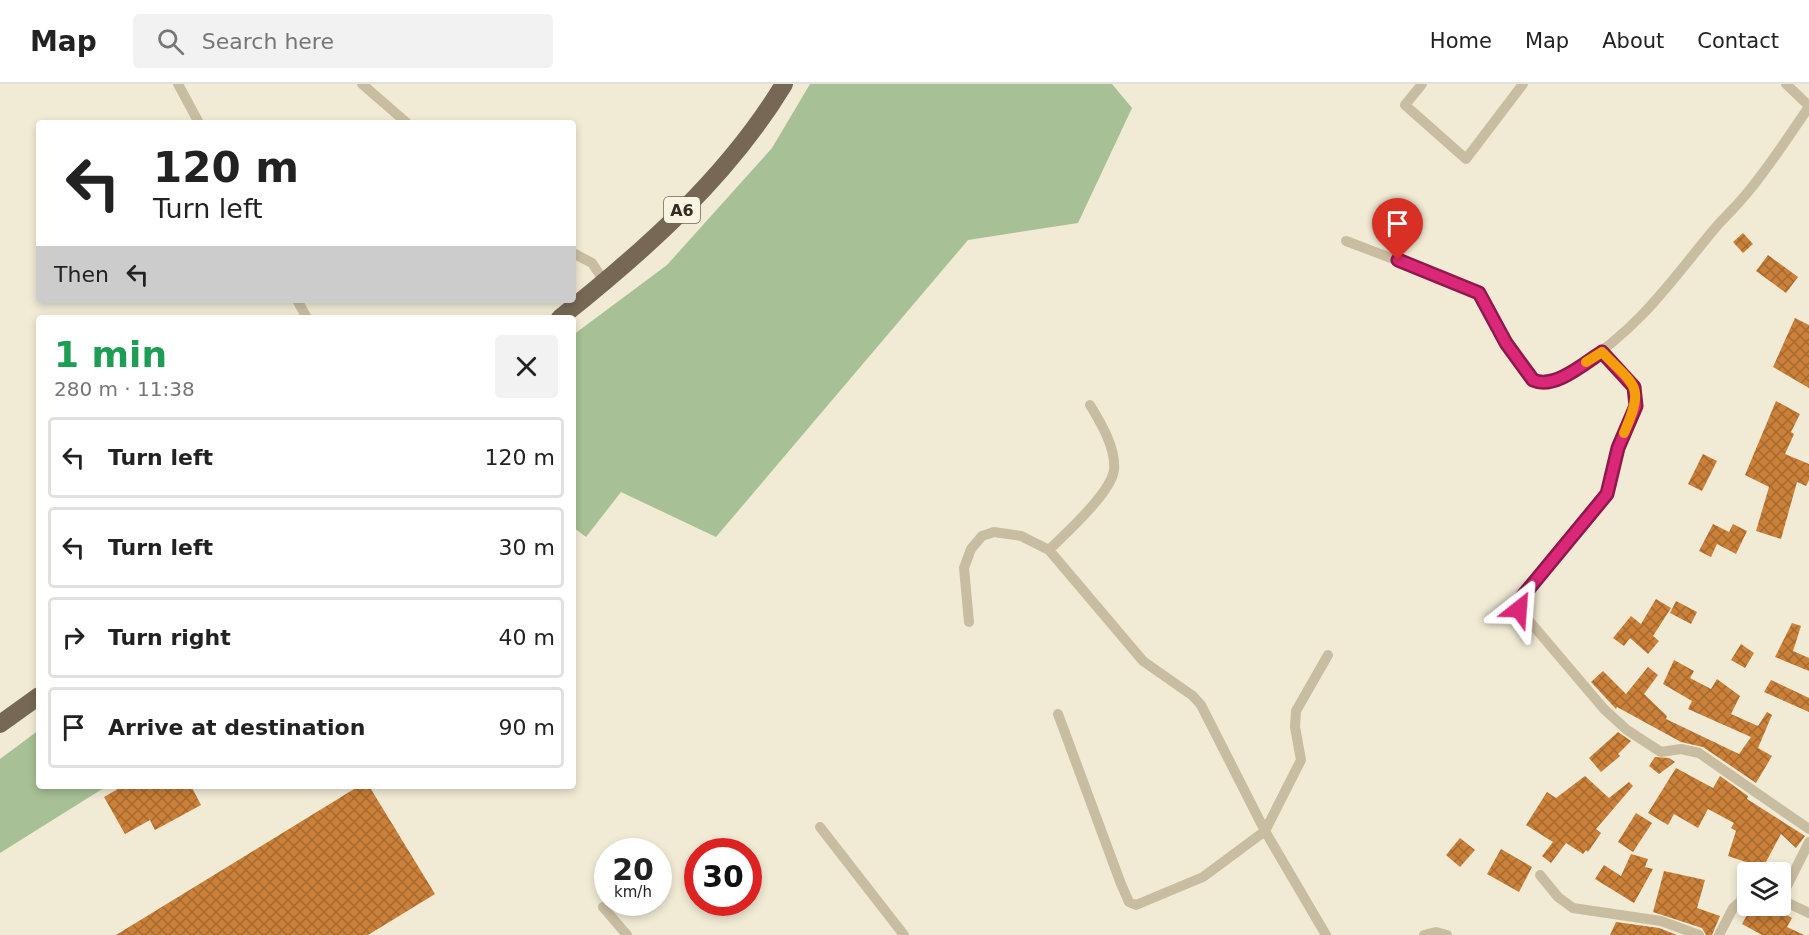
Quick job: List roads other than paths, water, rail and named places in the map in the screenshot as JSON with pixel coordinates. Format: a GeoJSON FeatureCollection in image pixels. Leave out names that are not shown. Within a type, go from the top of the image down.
{"type":"FeatureCollection","features":[{"type":"Feature","properties":{"kind":"main road","name":"A6"},"geometry":{"type":"LineString","coordinates":[[564,315],[599,286],[706,186],[741,146],[784,84]]}},
{"type":"Feature","properties":{"kind":"main road"},"geometry":{"type":"LineString","coordinates":[[0,724],[36,698]]}},
{"type":"Feature","properties":{"kind":"street"},"geometry":{"type":"LineString","coordinates":[[177,84],[197,120]]}},
{"type":"Feature","properties":{"kind":"street"},"geometry":{"type":"LineString","coordinates":[[362,84],[404,120]]}},
{"type":"Feature","properties":{"kind":"street"},"geometry":{"type":"LineString","coordinates":[[1422,84],[1405,105],[1466,159],[1523,84]]}},
{"type":"Feature","properties":{"kind":"street"},"geometry":{"type":"LineString","coordinates":[[1346,241],[1475,290],[1482,298],[1525,372],[1538,382],[1544,383],[1565,375],[1623,336],[1666,292],[1712,231],[1759,178],[1809,106],[1786,84]]}},
{"type":"Feature","properties":{"kind":"street"},"geometry":{"type":"LineString","coordinates":[[576,255],[592,263],[602,278],[599,286]]}},
{"type":"Feature","properties":{"kind":"street"},"geometry":{"type":"LineString","coordinates":[[1602,352],[1634,387],[1636,406],[1618,448],[1607,494],[1522,597],[1519,609],[1604,709],[1627,730],[1661,752],[1681,749],[1699,753],[1809,829]]}},
{"type":"Feature","properties":{"kind":"street"},"geometry":{"type":"LineString","coordinates":[[1049,550],[1113,477],[1114,461],[1105,430],[1090,405]]}},
{"type":"Feature","properties":{"kind":"street"},"geometry":{"type":"LineString","coordinates":[[969,622],[964,568],[971,549],[982,536],[994,532],[1007,532],[1049,550],[1143,661],[1193,696],[1202,705],[1265,831],[1326,935]]}},
{"type":"Feature","properties":{"kind":"street"},"geometry":{"type":"LineString","coordinates":[[1058,714],[1121,884],[1131,904],[1144,902],[1203,877],[1265,831],[1301,760],[1295,727],[1296,711],[1328,655]]}},
{"type":"Feature","properties":{"kind":"street"},"geometry":{"type":"LineString","coordinates":[[820,828],[904,935]]}},
{"type":"Feature","properties":{"kind":"street"},"geometry":{"type":"LineString","coordinates":[[1791,874],[1809,842]]}},
{"type":"Feature","properties":{"kind":"street"},"geometry":{"type":"LineString","coordinates":[[1540,875],[1558,897],[1573,908],[1661,921],[1699,935]]}},
{"type":"Feature","properties":{"kind":"street"},"geometry":{"type":"LineString","coordinates":[[1791,904],[1809,913]]}},
{"type":"Feature","properties":{"kind":"street"},"geometry":{"type":"LineString","coordinates":[[1719,935],[1737,905]]}},
{"type":"Feature","properties":{"kind":"street"},"geometry":{"type":"LineString","coordinates":[[611,916],[627,935]]}},
{"type":"Feature","properties":{"kind":"street"},"geometry":{"type":"LineString","coordinates":[[1424,935],[1436,932],[1447,935]]}}]}
